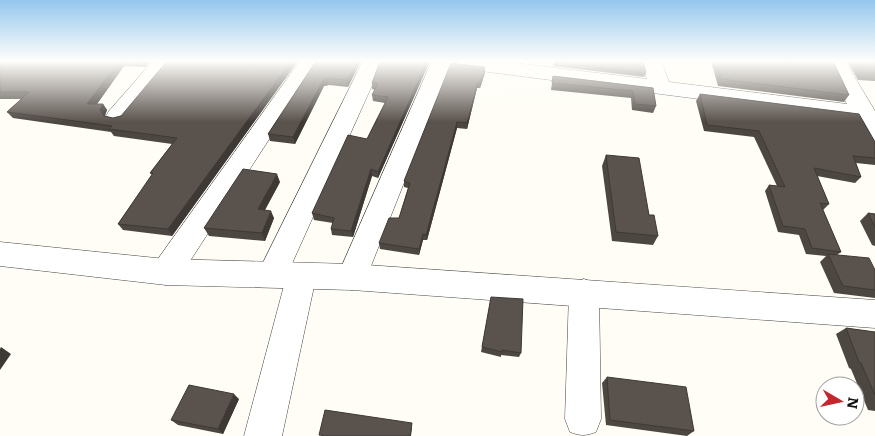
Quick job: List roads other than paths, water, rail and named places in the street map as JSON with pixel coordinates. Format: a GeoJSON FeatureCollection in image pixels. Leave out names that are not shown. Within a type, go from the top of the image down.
{"type":"FeatureCollection","features":[{"type":"Feature","properties":{"kind":"street"},"geometry":{"type":"LineString","coordinates":[[117,116],[147,81]]}},
{"type":"Feature","properties":{"kind":"street"},"geometry":{"type":"LineString","coordinates":[[166,272],[296,81]]}},
{"type":"Feature","properties":{"kind":"street"},"geometry":{"type":"LineString","coordinates":[[263,436],[287,275],[365,81]]}},
{"type":"Feature","properties":{"kind":"street"},"geometry":{"type":"LineString","coordinates":[[352,277],[434,81]]}},
{"type":"Feature","properties":{"kind":"street"},"geometry":{"type":"LineString","coordinates":[[609,81],[865,114]]}},
{"type":"Feature","properties":{"kind":"street"},"geometry":{"type":"LineString","coordinates":[[659,81],[661,88]]}},
{"type":"Feature","properties":{"kind":"street"},"geometry":{"type":"LineString","coordinates":[[847,81],[875,136]]}},
{"type":"Feature","properties":{"kind":"street"},"geometry":{"type":"LineString","coordinates":[[0,254],[166,272],[352,277],[875,314]]}},
{"type":"Feature","properties":{"kind":"street"},"geometry":{"type":"LineString","coordinates":[[583,419],[584,293]]}}]}
